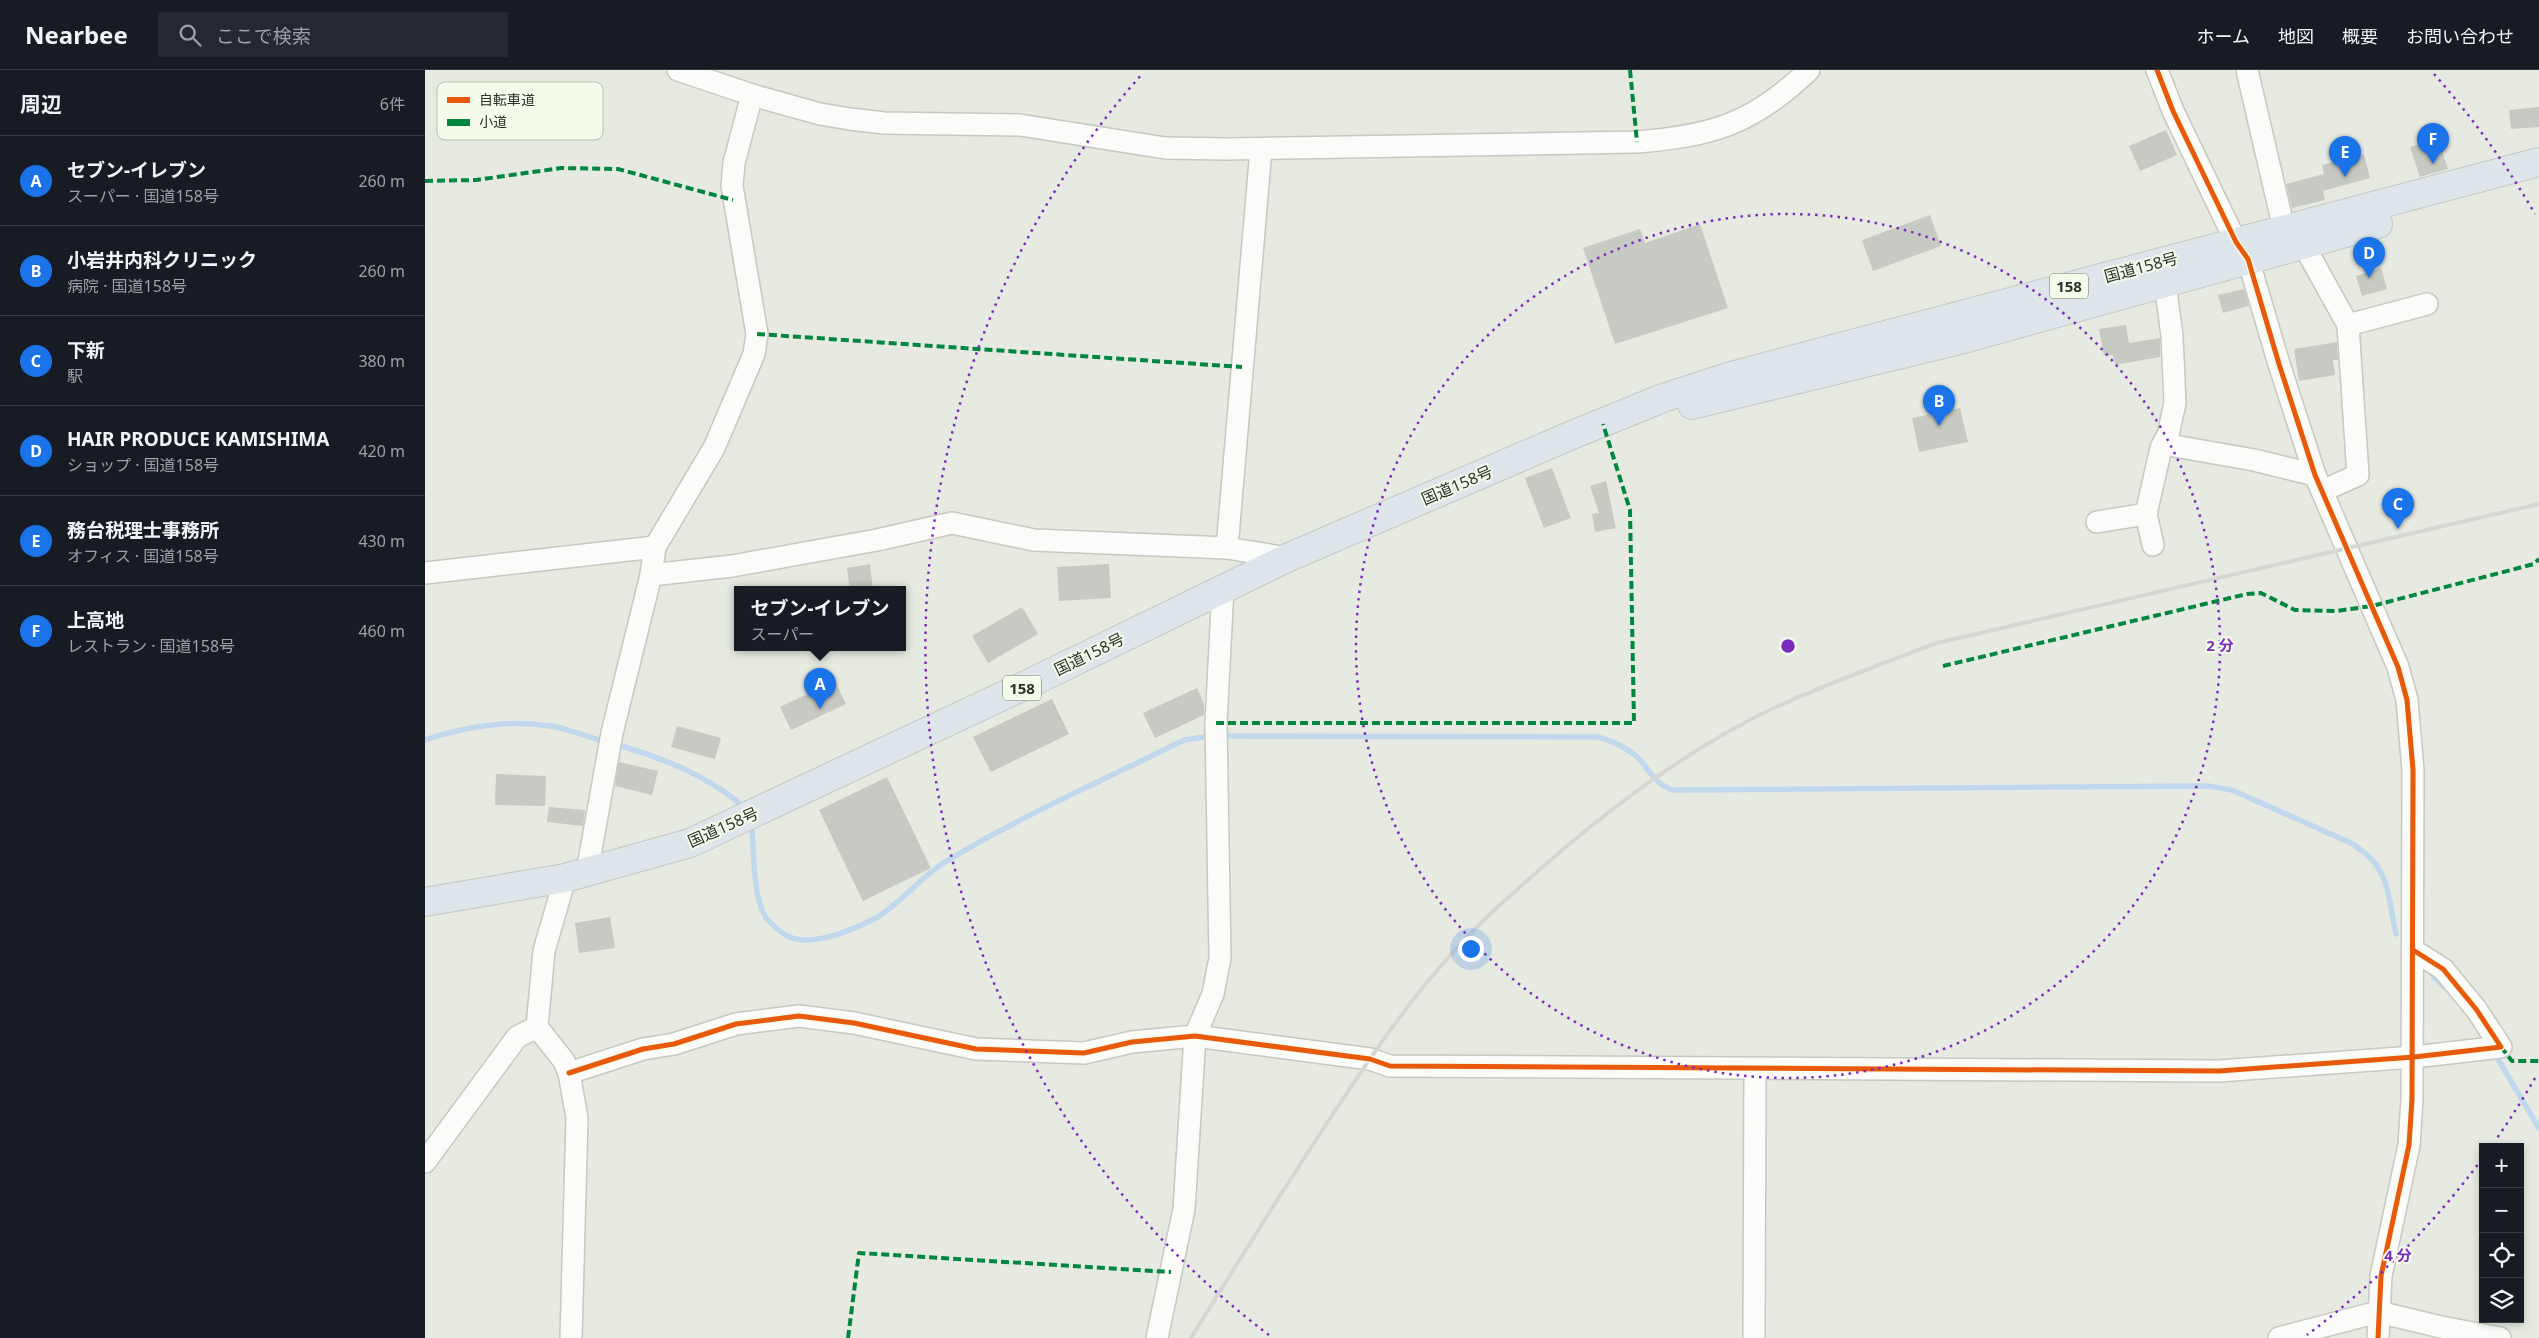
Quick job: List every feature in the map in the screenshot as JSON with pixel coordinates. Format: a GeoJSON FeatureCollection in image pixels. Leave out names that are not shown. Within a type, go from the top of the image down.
{"type":"FeatureCollection","features":[{"type":"Feature","properties":{"kind":"highway","name":"国道158号"},"geometry":{"type":"LineString","coordinates":[[2293,237],[2539,162]]}},
{"type":"Feature","properties":{"kind":"highway","name":"国道158号"},"geometry":{"type":"LineString","coordinates":[[425,902],[576,875],[689,843],[1028,684],[1287,558],[1663,398],[1731,376],[2293,237],[2539,180]]}},
{"type":"Feature","properties":{"kind":"highway","name":"国道158号"},"geometry":{"type":"LineString","coordinates":[[1603,424],[1739,395],[1960,340],[2165,283],[2242,250]]}},
{"type":"Feature","properties":{"kind":"street"},"geometry":{"type":"LineString","coordinates":[[678,70],[744,85],[820,114],[858,120],[884,123],[1020,125],[1165,148],[1261,149],[1637,142],[1684,138],[1714,131],[1738,122],[1793,86],[1809,70]]}},
{"type":"Feature","properties":{"kind":"street"},"geometry":{"type":"LineString","coordinates":[[2157,70],[2173,111],[2242,250],[2319,483],[2398,667],[2407,700],[2413,770],[2414,1057],[2409,1145],[2381,1276],[2378,1338]]}},
{"type":"Feature","properties":{"kind":"street"},"geometry":{"type":"LineString","coordinates":[[2163,444],[2254,460],[2319,483],[2358,474],[2348,324],[2293,237],[2247,70]]}},
{"type":"Feature","properties":{"kind":"street"},"geometry":{"type":"LineString","coordinates":[[571,1338],[577,1118],[569,1073],[564,1061],[537,1027],[545,951],[576,875],[651,575],[655,547],[714,448],[754,354],[757,334],[732,186],[744,85]]}},
{"type":"Feature","properties":{"kind":"street"},"geometry":{"type":"LineString","coordinates":[[1227,548],[1261,149]]}},
{"type":"Feature","properties":{"kind":"street"},"geometry":{"type":"LineString","coordinates":[[2153,545],[2146,514],[2163,444],[2169,435],[2175,403],[2172,336],[2165,283]]}},
{"type":"Feature","properties":{"kind":"street"},"geometry":{"type":"LineString","coordinates":[[2348,324],[2427,304]]}},
{"type":"Feature","properties":{"kind":"street"},"geometry":{"type":"LineString","coordinates":[[2097,522],[2146,514]]}},
{"type":"Feature","properties":{"kind":"street"},"geometry":{"type":"LineString","coordinates":[[651,575],[732,566],[877,540],[952,523],[1034,540],[1227,548],[1287,558]]}},
{"type":"Feature","properties":{"kind":"street"},"geometry":{"type":"LineString","coordinates":[[425,573],[655,547]]}},
{"type":"Feature","properties":{"kind":"street"},"geometry":{"type":"LineString","coordinates":[[1157,1338],[1184,1209],[1195,1036],[1213,994],[1220,958],[1216,737],[1223,588]]}},
{"type":"Feature","properties":{"kind":"street"},"geometry":{"type":"LineString","coordinates":[[569,1073],[643,1049],[673,1044],[736,1024],[799,1016],[853,1023],[976,1049],[1084,1054],[1133,1042],[1195,1036],[1370,1059],[1390,1066],[2219,1071],[2414,1057],[2501,1047],[2476,1010],[2443,969],[2413,950]]}},
{"type":"Feature","properties":{"kind":"street"},"geometry":{"type":"LineString","coordinates":[[425,1162],[517,1037],[537,1027]]}},
{"type":"Feature","properties":{"kind":"street"},"geometry":{"type":"LineString","coordinates":[[1754,1338],[1755,1069]]}},
{"type":"Feature","properties":{"kind":"street"},"geometry":{"type":"LineString","coordinates":[[2279,1338],[2379,1312],[2441,1327],[2500,1338]]}},
{"type":"Feature","properties":{"kind":"building"},"geometry":{"type":"Polygon","coordinates":[[[2539,107],[2539,127],[2511,129],[2509,110],[2539,107]]]}},
{"type":"Feature","properties":{"kind":"building"},"geometry":{"type":"Polygon","coordinates":[[[2166,130],[2177,155],[2140,171],[2129,146],[2166,130]]]}},
{"type":"Feature","properties":{"kind":"building"},"geometry":{"type":"Polygon","coordinates":[[[2438,138],[2448,169],[2420,177],[2410,147],[2438,138]]]}},
{"type":"Feature","properties":{"kind":"building"},"geometry":{"type":"Polygon","coordinates":[[[2364,154],[2370,178],[2323,191],[2325,200],[2292,208],[2286,184],[2324,174],[2322,165],[2364,154]]]}},
{"type":"Feature","properties":{"kind":"building"},"geometry":{"type":"Polygon","coordinates":[[[1930,215],[1941,246],[1873,271],[1862,240],[1930,215]]]}},
{"type":"Feature","properties":{"kind":"building"},"geometry":{"type":"Polygon","coordinates":[[[1700,224],[1728,308],[1615,344],[1583,248],[1640,229],[1645,243],[1700,224]]]}},
{"type":"Feature","properties":{"kind":"building"},"geometry":{"type":"Polygon","coordinates":[[[2381,268],[2387,289],[2362,296],[2356,276],[2381,268]]]}},
{"type":"Feature","properties":{"kind":"building"},"geometry":{"type":"Polygon","coordinates":[[[2244,289],[2249,306],[2223,313],[2218,295],[2244,289]]]}},
{"type":"Feature","properties":{"kind":"building"},"geometry":{"type":"Polygon","coordinates":[[[2126,325],[2129,343],[2160,338],[2160,357],[2115,365],[2113,355],[2104,356],[2099,329],[2126,325]]]}},
{"type":"Feature","properties":{"kind":"building"},"geometry":{"type":"Polygon","coordinates":[[[2337,342],[2338,360],[2333,360],[2335,375],[2299,381],[2294,349],[2337,342]]]}},
{"type":"Feature","properties":{"kind":"building"},"geometry":{"type":"Polygon","coordinates":[[[1960,408],[1968,442],[1919,452],[1912,418],[1960,408]]]}},
{"type":"Feature","properties":{"kind":"building"},"geometry":{"type":"Polygon","coordinates":[[[1552,468],[1571,518],[1544,528],[1525,478],[1552,468]]]}},
{"type":"Feature","properties":{"kind":"building"},"geometry":{"type":"Polygon","coordinates":[[[1606,481],[1616,528],[1595,532],[1592,514],[1599,513],[1590,486],[1606,481]]]}},
{"type":"Feature","properties":{"kind":"building"},"geometry":{"type":"Polygon","coordinates":[[[870,564],[873,586],[849,586],[847,568],[870,564]]]}},
{"type":"Feature","properties":{"kind":"building"},"geometry":{"type":"Polygon","coordinates":[[[1109,564],[1111,598],[1059,601],[1057,567],[1109,564]]]}},
{"type":"Feature","properties":{"kind":"building"},"geometry":{"type":"Polygon","coordinates":[[[1022,607],[1038,634],[988,663],[972,636],[1022,607]]]}},
{"type":"Feature","properties":{"kind":"building"},"geometry":{"type":"Polygon","coordinates":[[[835,681],[846,704],[791,730],[780,707],[835,681]]]}},
{"type":"Feature","properties":{"kind":"building"},"geometry":{"type":"Polygon","coordinates":[[[1197,688],[1204,704],[1204,715],[1155,738],[1143,713],[1197,688]]]}},
{"type":"Feature","properties":{"kind":"building"},"geometry":{"type":"Polygon","coordinates":[[[1052,699],[1069,734],[991,772],[973,737],[1052,699]]]}},
{"type":"Feature","properties":{"kind":"building"},"geometry":{"type":"Polygon","coordinates":[[[677,726],[721,738],[715,759],[671,747],[677,726]]]}},
{"type":"Feature","properties":{"kind":"building"},"geometry":{"type":"Polygon","coordinates":[[[619,762],[658,771],[652,795],[615,786],[619,762]]]}},
{"type":"Feature","properties":{"kind":"building"},"geometry":{"type":"Polygon","coordinates":[[[496,774],[546,776],[545,806],[495,805],[496,774]]]}},
{"type":"Feature","properties":{"kind":"building"},"geometry":{"type":"Polygon","coordinates":[[[887,777],[931,868],[863,901],[819,810],[887,777]]]}},
{"type":"Feature","properties":{"kind":"building"},"geometry":{"type":"Polygon","coordinates":[[[549,807],[585,810],[583,826],[547,822],[549,807]]]}},
{"type":"Feature","properties":{"kind":"building"},"geometry":{"type":"Polygon","coordinates":[[[610,917],[615,948],[579,953],[575,923],[610,917]]]}},
{"type":"Feature","properties":{"kind":"waterway"},"geometry":{"type":"LineString","coordinates":[[425,740],[471,728],[519,723],[558,727],[606,742]]}},
{"type":"Feature","properties":{"kind":"waterway"},"geometry":{"type":"LineString","coordinates":[[752,830],[756,886],[765,916],[787,936],[796,939],[819,939],[855,928],[874,919],[893,906],[945,862],[1033,814],[1184,740],[1212,736]]}},
{"type":"Feature","properties":{"kind":"waterway"},"geometry":{"type":"LineString","coordinates":[[1221,736],[1598,737],[1618,744],[1632,752],[1661,784],[1673,790],[2208,786],[2232,790],[2353,844],[2367,855],[2377,865],[2386,884],[2396,934]]}},
{"type":"Feature","properties":{"kind":"waterway"},"geometry":{"type":"LineString","coordinates":[[615,744],[648,754],[695,774],[738,802]]}},
{"type":"Feature","properties":{"kind":"waterway"},"geometry":{"type":"LineString","coordinates":[[2434,978],[2447,989]]}},
{"type":"Feature","properties":{"kind":"waterway"},"geometry":{"type":"LineString","coordinates":[[2499,1061],[2539,1128]]}},
{"type":"Feature","properties":{"kind":"railway"},"geometry":{"type":"LineString","coordinates":[[1191,1338],[1348,1091],[1388,1033],[1458,946],[1546,864],[1599,820],[1655,778],[1714,740],[1776,707],[1836,681],[1937,643],[2539,504]]}},
{"type":"Feature","properties":{"kind":"marked path"},"geometry":{"type":"LineString","coordinates":[[1630,70],[1637,142]]}},
{"type":"Feature","properties":{"kind":"marked path"},"geometry":{"type":"LineString","coordinates":[[425,181],[476,180],[561,168],[618,169],[733,200]]}},
{"type":"Feature","properties":{"kind":"marked path"},"geometry":{"type":"LineString","coordinates":[[757,334],[1242,367]]}},
{"type":"Feature","properties":{"kind":"marked path"},"geometry":{"type":"LineString","coordinates":[[1216,723],[1634,723],[1630,510],[1603,424]]}},
{"type":"Feature","properties":{"kind":"marked path"},"geometry":{"type":"LineString","coordinates":[[1943,666],[2247,594],[2261,593],[2295,610],[2336,611],[2372,606],[2534,564],[2539,559]]}},
{"type":"Feature","properties":{"kind":"marked path"},"geometry":{"type":"LineString","coordinates":[[2501,1047],[2512,1061],[2539,1061]]}},
{"type":"Feature","properties":{"kind":"marked path"},"geometry":{"type":"LineString","coordinates":[[848,1338],[859,1253],[1171,1272]]}},
{"type":"Feature","properties":{"kind":"cycle path"},"geometry":{"type":"LineString","coordinates":[[2157,70],[2173,111],[2236,242],[2248,259],[2315,475],[2398,667],[2407,700],[2413,770],[2412,1099],[2409,1145],[2381,1276],[2378,1338]]}},
{"type":"Feature","properties":{"kind":"cycle path"},"geometry":{"type":"LineString","coordinates":[[569,1073],[643,1049],[674,1044],[736,1024],[799,1016],[854,1023],[976,1049],[1084,1053],[1132,1042],[1195,1036],[1370,1059],[1390,1066],[2219,1071],[2414,1057],[2501,1047],[2476,1009],[2443,969],[2413,950]]}},
{"type":"Feature","properties":{"kind":"place","name":"上高地"},"geometry":{"type":"Point","coordinates":[2433,164]}},
{"type":"Feature","properties":{"kind":"place","name":"務台税理士事務所"},"geometry":{"type":"Point","coordinates":[2345,177]}},
{"type":"Feature","properties":{"kind":"place","name":"HAIR PRODUCE KAMISHIMA"},"geometry":{"type":"Point","coordinates":[2369,278]}},
{"type":"Feature","properties":{"kind":"place","name":"小岩井内科クリニック"},"geometry":{"type":"Point","coordinates":[1939,426]}},
{"type":"Feature","properties":{"kind":"place","name":"下新"},"geometry":{"type":"Point","coordinates":[2398,529]}},
{"type":"Feature","properties":{"kind":"place","name":"セブン-イレブン"},"geometry":{"type":"Point","coordinates":[820,709]}}]}
